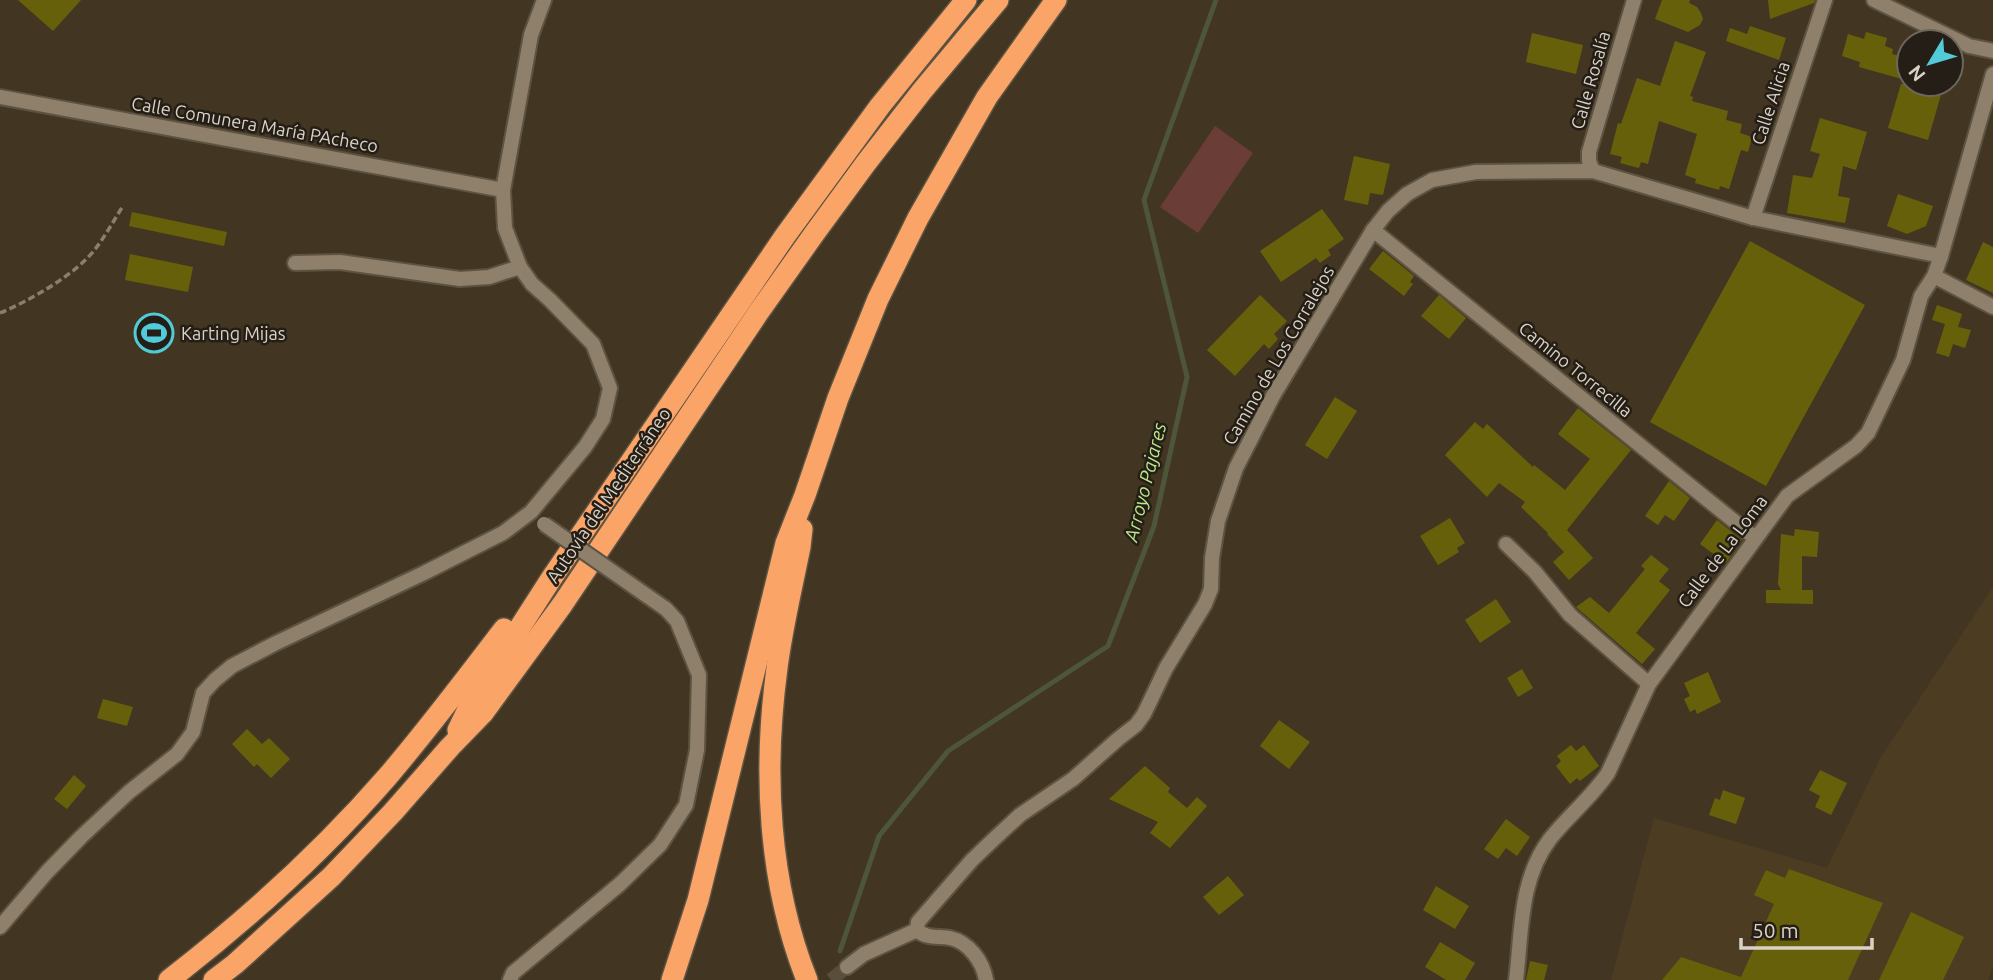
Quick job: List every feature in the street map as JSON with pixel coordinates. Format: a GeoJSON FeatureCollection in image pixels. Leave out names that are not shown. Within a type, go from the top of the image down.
{"type":"FeatureCollection","features":[{"type":"Feature","properties":{"kind":"highway"},"geometry":{"type":"LineString","coordinates":[[450,747],[470,705],[551,579],[785,236],[880,106],[966,0]]}},
{"type":"Feature","properties":{"kind":"highway","name":"Autovía del Mediterráneo"},"geometry":{"type":"LineString","coordinates":[[214,980],[331,877],[482,713],[562,606],[758,313],[859,173],[922,91],[998,0]]}},
{"type":"Feature","properties":{"kind":"highway"},"geometry":{"type":"LineString","coordinates":[[672,980],[698,900],[786,543],[838,398],[878,299],[918,218],[987,97],[1056,0]]}},
{"type":"Feature","properties":{"kind":"highway"},"geometry":{"type":"LineString","coordinates":[[805,495],[800,547],[777,667],[770,784],[782,898],[796,952],[807,980]]}},
{"type":"Feature","properties":{"kind":"highway"},"geometry":{"type":"LineString","coordinates":[[169,980],[272,894],[332,835],[386,778],[432,723],[516,613],[551,579]]}},
{"type":"Feature","properties":{"kind":"street"},"geometry":{"type":"LineString","coordinates":[[0,926],[81,837],[129,792],[177,754],[192,732],[203,693],[215,680],[232,666],[276,643],[503,533],[531,512],[592,438],[603,419],[610,388],[593,344],[532,284],[520,267],[505,228],[503,190],[531,35],[544,0]]}},
{"type":"Feature","properties":{"kind":"street","name":"Calle Rosalía"},"geometry":{"type":"LineString","coordinates":[[1593,171],[1589,162],[1590,152],[1634,0]]}},
{"type":"Feature","properties":{"kind":"street","name":"Calle Alicia"},"geometry":{"type":"LineString","coordinates":[[1753,218],[1825,0]]}},
{"type":"Feature","properties":{"kind":"street"},"geometry":{"type":"LineString","coordinates":[[1874,0],[1969,46],[1993,51]]}},
{"type":"Feature","properties":{"kind":"street","name":"Calle de La Loma"},"geometry":{"type":"LineString","coordinates":[[1516,980],[1521,923],[1534,866],[1552,837],[1608,773],[1649,684],[1787,496],[1856,446],[1868,433],[1903,360],[1921,296],[1934,276],[1941,256],[1993,74]]}},
{"type":"Feature","properties":{"kind":"street","name":"Calle Comunera María PAcheco"},"geometry":{"type":"LineString","coordinates":[[0,97],[503,190]]}},
{"type":"Feature","properties":{"kind":"street","name":"Camino de Los Corralejos"},"geometry":{"type":"LineString","coordinates":[[917,930],[922,916],[994,839],[1020,815],[1073,779],[1136,725],[1144,714],[1166,668],[1205,604],[1211,589],[1217,521],[1236,468],[1273,396],[1373,230],[1388,211],[1407,194],[1433,180],[1476,172],[1593,171],[1753,218],[1941,256]]}},
{"type":"Feature","properties":{"kind":"street","name":"Camino Torrecilla"},"geometry":{"type":"LineString","coordinates":[[1373,230],[1755,538]]}},
{"type":"Feature","properties":{"kind":"street"},"geometry":{"type":"LineString","coordinates":[[295,263],[340,262],[460,279],[489,277],[520,267]]}},
{"type":"Feature","properties":{"kind":"street"},"geometry":{"type":"LineString","coordinates":[[1934,276],[1993,307]]}},
{"type":"Feature","properties":{"kind":"street"},"geometry":{"type":"LineString","coordinates":[[510,980],[513,973],[620,884],[660,845],[686,805],[697,750],[699,675],[677,621],[666,609],[544,524],[531,512]]}},
{"type":"Feature","properties":{"kind":"street"},"geometry":{"type":"LineString","coordinates":[[1506,544],[1535,572],[1570,615],[1649,684]]}},
{"type":"Feature","properties":{"kind":"street"},"geometry":{"type":"LineString","coordinates":[[846,967],[864,954],[917,930],[923,936],[961,942],[973,952],[986,980]]}},
{"type":"Feature","properties":{"kind":"path"},"geometry":{"type":"LineString","coordinates":[[0,313],[68,275],[95,250],[123,206]]}},
{"type":"Feature","properties":{"kind":"shaded area"},"geometry":{"type":"Polygon","coordinates":[[[1215,126],[1253,153],[1198,233],[1160,207],[1215,126]]]}},
{"type":"Feature","properties":{"kind":"shaded area"},"geometry":{"type":"Polygon","coordinates":[[[1993,587],[1993,967],[1988,980],[1611,980],[1654,818],[1827,868],[1881,757],[1993,587]]]}},
{"type":"Feature","properties":{"kind":"building"},"geometry":{"type":"Polygon","coordinates":[[[18,0],[81,0],[53,31],[18,0]]]}},
{"type":"Feature","properties":{"kind":"building"},"geometry":{"type":"Polygon","coordinates":[[[1662,0],[1690,0],[1689,3],[1701,13],[1703,19],[1700,25],[1688,32],[1655,19],[1662,0]]]}},
{"type":"Feature","properties":{"kind":"building"},"geometry":{"type":"Polygon","coordinates":[[[1768,0],[1815,0],[1814,3],[1770,19],[1768,0]]]}},
{"type":"Feature","properties":{"kind":"building"},"geometry":{"type":"Polygon","coordinates":[[[1750,26],[1786,38],[1779,60],[1726,41],[1730,28],[1747,34],[1750,26]]]}},
{"type":"Feature","properties":{"kind":"building"},"geometry":{"type":"Polygon","coordinates":[[[1866,32],[1887,38],[1885,46],[1893,49],[1892,54],[1895,55],[1895,77],[1859,67],[1860,62],[1842,56],[1848,34],[1864,39],[1866,32]]]}},
{"type":"Feature","properties":{"kind":"building"},"geometry":{"type":"Polygon","coordinates":[[[1532,33],[1583,45],[1576,74],[1526,62],[1532,33]]]}},
{"type":"Feature","properties":{"kind":"building"},"geometry":{"type":"Polygon","coordinates":[[[1675,41],[1706,52],[1690,96],[1693,97],[1692,101],[1728,111],[1726,120],[1742,124],[1740,133],[1752,137],[1748,152],[1741,150],[1729,189],[1720,186],[1719,190],[1695,183],[1696,179],[1685,175],[1697,134],[1659,121],[1648,164],[1641,162],[1639,168],[1620,163],[1622,157],[1610,154],[1618,123],[1621,124],[1637,78],[1660,86],[1675,41]]]}},
{"type":"Feature","properties":{"kind":"building"},"geometry":{"type":"Polygon","coordinates":[[[1897,98],[1940,98],[1928,140],[1888,128],[1897,98]]]}},
{"type":"Feature","properties":{"kind":"building"},"geometry":{"type":"Polygon","coordinates":[[[1820,118],[1867,132],[1856,170],[1843,166],[1838,196],[1850,198],[1845,223],[1787,213],[1793,175],[1812,178],[1820,154],[1810,151],[1820,118]]]}},
{"type":"Feature","properties":{"kind":"building"},"geometry":{"type":"Polygon","coordinates":[[[1354,156],[1390,164],[1383,195],[1370,193],[1368,205],[1344,200],[1354,156]]]}},
{"type":"Feature","properties":{"kind":"building"},"geometry":{"type":"Polygon","coordinates":[[[1898,194],[1933,206],[1926,226],[1907,234],[1887,226],[1898,194]]]}},
{"type":"Feature","properties":{"kind":"building"},"geometry":{"type":"Polygon","coordinates":[[[1322,209],[1344,239],[1328,250],[1331,255],[1320,263],[1316,258],[1281,282],[1260,251],[1322,209]]]}},
{"type":"Feature","properties":{"kind":"building"},"geometry":{"type":"Polygon","coordinates":[[[132,212],[227,232],[224,246],[129,226],[132,212]]]}},
{"type":"Feature","properties":{"kind":"building"},"geometry":{"type":"Polygon","coordinates":[[[1750,241],[1865,305],[1766,486],[1650,422],[1750,241]]]}},
{"type":"Feature","properties":{"kind":"building"},"geometry":{"type":"Polygon","coordinates":[[[1983,242],[1993,247],[1993,293],[1966,280],[1983,242]]]}},
{"type":"Feature","properties":{"kind":"building"},"geometry":{"type":"Polygon","coordinates":[[[1383,251],[1414,276],[1410,282],[1413,284],[1404,296],[1369,269],[1383,251]]]}},
{"type":"Feature","properties":{"kind":"building"},"geometry":{"type":"Polygon","coordinates":[[[130,254],[193,267],[188,292],[125,280],[130,254]]]}},
{"type":"Feature","properties":{"kind":"building"},"geometry":{"type":"Polygon","coordinates":[[[1260,295],[1287,321],[1274,334],[1278,339],[1269,349],[1264,344],[1235,376],[1207,350],[1260,295]]]}},
{"type":"Feature","properties":{"kind":"building"},"geometry":{"type":"Polygon","coordinates":[[[1439,295],[1466,318],[1449,339],[1421,316],[1439,295]]]}},
{"type":"Feature","properties":{"kind":"building"},"geometry":{"type":"Polygon","coordinates":[[[1937,305],[1962,314],[1958,327],[1971,330],[1965,348],[1953,344],[1949,357],[1936,353],[1945,324],[1932,320],[1937,305]]]}},
{"type":"Feature","properties":{"kind":"building"},"geometry":{"type":"Polygon","coordinates":[[[1335,397],[1357,411],[1327,459],[1305,445],[1335,397]]]}},
{"type":"Feature","properties":{"kind":"building"},"geometry":{"type":"Polygon","coordinates":[[[1578,408],[1631,450],[1567,530],[1593,558],[1569,580],[1553,562],[1564,552],[1521,507],[1525,502],[1499,483],[1487,497],[1445,455],[1475,422],[1483,429],[1487,424],[1533,467],[1534,465],[1565,490],[1590,459],[1558,434],[1578,408]]]}},
{"type":"Feature","properties":{"kind":"building"},"geometry":{"type":"Polygon","coordinates":[[[1669,481],[1690,498],[1674,521],[1665,515],[1658,525],[1645,516],[1669,481]]]}},
{"type":"Feature","properties":{"kind":"building"},"geometry":{"type":"Polygon","coordinates":[[[1450,518],[1465,543],[1457,548],[1459,552],[1438,565],[1420,536],[1450,518]]]}},
{"type":"Feature","properties":{"kind":"building"},"geometry":{"type":"Polygon","coordinates":[[[1717,520],[1742,540],[1726,563],[1700,544],[1717,520]]]}},
{"type":"Feature","properties":{"kind":"building"},"geometry":{"type":"Polygon","coordinates":[[[1795,529],[1819,532],[1817,557],[1802,556],[1802,590],[1813,590],[1813,604],[1766,603],[1766,590],[1781,590],[1778,584],[1781,534],[1794,536],[1795,529]]]}},
{"type":"Feature","properties":{"kind":"building"},"geometry":{"type":"Polygon","coordinates":[[[1651,555],[1669,569],[1659,581],[1670,590],[1636,633],[1655,649],[1642,664],[1576,607],[1590,597],[1609,613],[1645,569],[1641,566],[1651,555]]]}},
{"type":"Feature","properties":{"kind":"building"},"geometry":{"type":"Polygon","coordinates":[[[1496,599],[1511,622],[1480,643],[1465,620],[1496,599]]]}},
{"type":"Feature","properties":{"kind":"building"},"geometry":{"type":"Polygon","coordinates":[[[1522,669],[1533,688],[1518,697],[1507,678],[1522,669]]]}},
{"type":"Feature","properties":{"kind":"building"},"geometry":{"type":"Polygon","coordinates":[[[1708,672],[1721,702],[1697,714],[1695,709],[1690,712],[1684,699],[1690,696],[1684,683],[1708,672]]]}},
{"type":"Feature","properties":{"kind":"building"},"geometry":{"type":"Polygon","coordinates":[[[103,699],[133,707],[127,726],[97,718],[103,699]]]}},
{"type":"Feature","properties":{"kind":"building"},"geometry":{"type":"Polygon","coordinates":[[[1279,720],[1310,742],[1289,769],[1260,746],[1279,720]]]}},
{"type":"Feature","properties":{"kind":"building"},"geometry":{"type":"Polygon","coordinates":[[[247,729],[262,744],[269,738],[290,759],[271,778],[257,764],[254,767],[232,744],[247,729]]]}},
{"type":"Feature","properties":{"kind":"building"},"geometry":{"type":"Polygon","coordinates":[[[1571,745],[1576,751],[1584,745],[1599,766],[1580,781],[1577,778],[1570,784],[1556,766],[1561,761],[1557,756],[1571,745]]]}},
{"type":"Feature","properties":{"kind":"building"},"geometry":{"type":"Polygon","coordinates":[[[1145,766],[1170,788],[1168,792],[1187,808],[1197,797],[1207,806],[1170,848],[1150,833],[1158,822],[1109,799],[1145,766]]]}},
{"type":"Feature","properties":{"kind":"building"},"geometry":{"type":"Polygon","coordinates":[[[1820,770],[1847,783],[1831,815],[1815,807],[1820,796],[1809,790],[1820,770]]]}},
{"type":"Feature","properties":{"kind":"building"},"geometry":{"type":"Polygon","coordinates":[[[74,775],[86,786],[67,809],[54,799],[74,775]]]}},
{"type":"Feature","properties":{"kind":"building"},"geometry":{"type":"Polygon","coordinates":[[[1723,790],[1745,798],[1736,824],[1709,815],[1715,798],[1720,800],[1723,790]]]}},
{"type":"Feature","properties":{"kind":"building"},"geometry":{"type":"Polygon","coordinates":[[[1506,819],[1530,837],[1517,856],[1506,848],[1498,859],[1484,849],[1506,819]]]}},
{"type":"Feature","properties":{"kind":"building"},"geometry":{"type":"Polygon","coordinates":[[[1789,869],[1883,903],[1848,980],[1662,980],[1681,957],[1741,977],[1774,904],[1754,895],[1766,870],[1785,878],[1789,869]]]}},
{"type":"Feature","properties":{"kind":"building"},"geometry":{"type":"Polygon","coordinates":[[[1228,876],[1244,895],[1219,915],[1203,897],[1228,876]]]}},
{"type":"Feature","properties":{"kind":"building"},"geometry":{"type":"Polygon","coordinates":[[[1436,886],[1469,906],[1455,929],[1423,910],[1436,886]]]}},
{"type":"Feature","properties":{"kind":"building"},"geometry":{"type":"Polygon","coordinates":[[[1911,912],[1964,937],[1943,980],[1879,980],[1911,912]]]}},
{"type":"Feature","properties":{"kind":"building"},"geometry":{"type":"Polygon","coordinates":[[[1440,942],[1475,963],[1465,980],[1446,980],[1425,967],[1440,942]]]}},
{"type":"Feature","properties":{"kind":"building"},"geometry":{"type":"Polygon","coordinates":[[[1530,961],[1548,965],[1544,980],[1526,980],[1530,961]]]}},
{"type":"Feature","properties":{"kind":"waterway","name":"Arroyo Pajares"},"geometry":{"type":"LineString","coordinates":[[840,951],[879,836],[948,751],[1108,646],[1154,526],[1187,377],[1144,200],[1216,0]]}},
{"type":"Feature","properties":{"kind":"tunnel"},"geometry":{"type":"LineString","coordinates":[[831,980],[847,967]]}},
{"type":"Feature","properties":{"kind":"place","name":"Karting Mijas"},"geometry":{"type":"Point","coordinates":[154,333]}}]}
